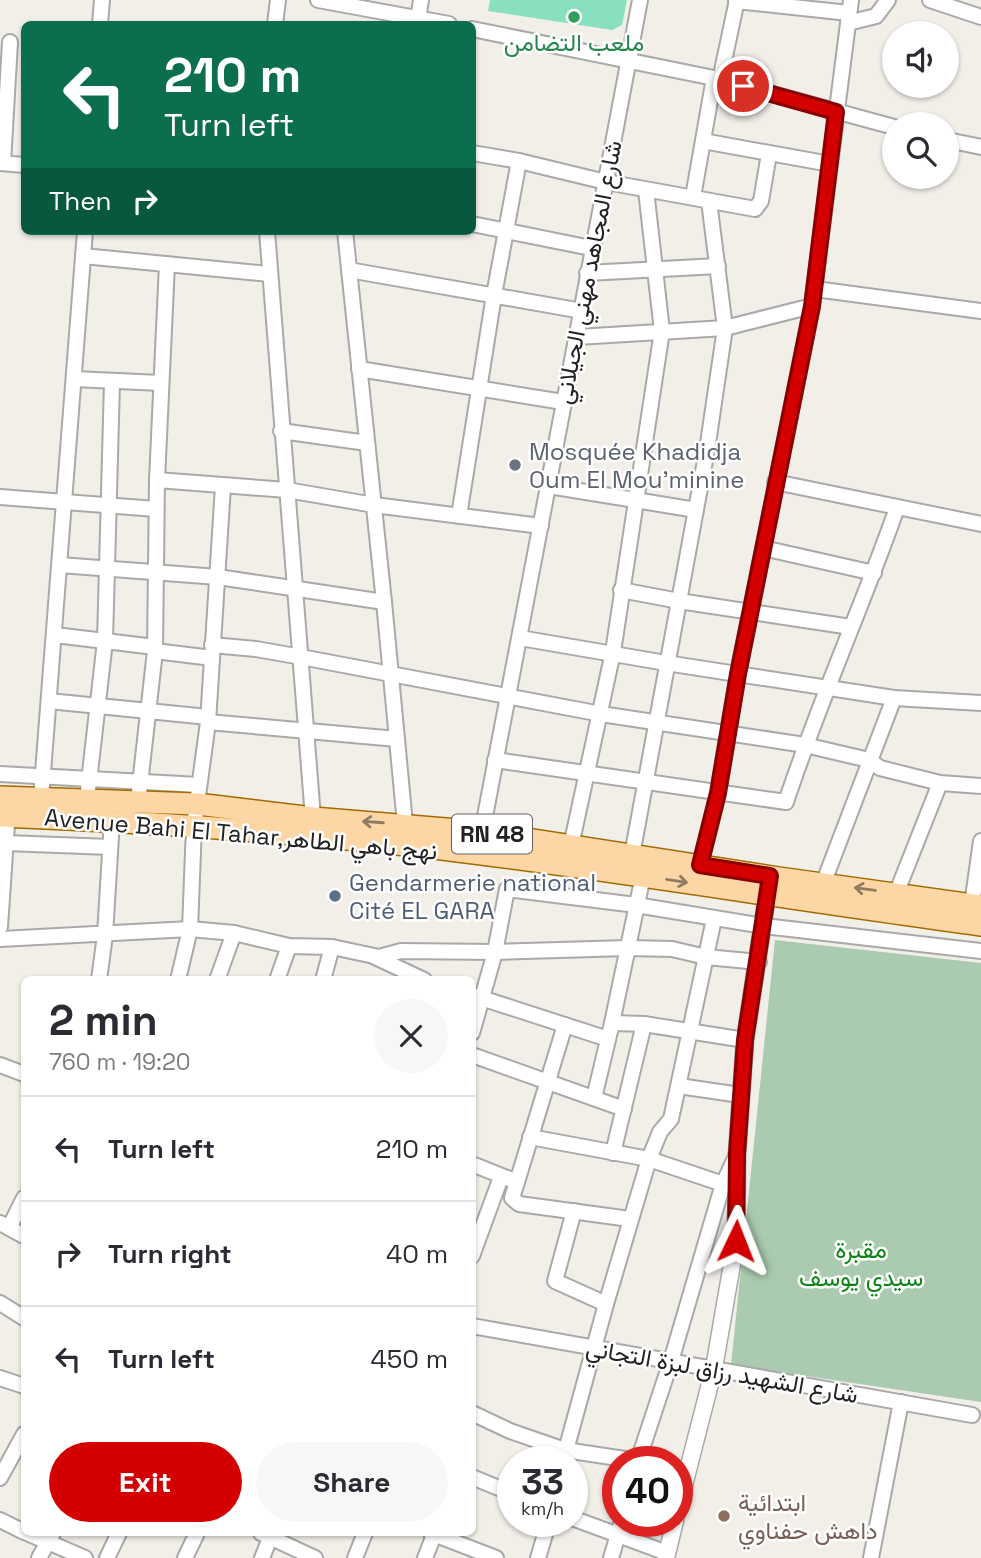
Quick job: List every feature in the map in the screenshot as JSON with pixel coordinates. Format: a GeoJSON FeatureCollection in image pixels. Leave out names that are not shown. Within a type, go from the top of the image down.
{"type":"FeatureCollection","features":[{"type":"Feature","properties":{"kind":"main road","name":"Avenue Bahi El Tahar,نهج باهي الطاهر"},"geometry":{"type":"LineString","coordinates":[[4,807],[88,789],[198,795],[313,818],[482,832],[700,865],[769,886],[823,884],[896,894],[976,915]]}},
{"type":"Feature","properties":{"kind":"main road","name":"Avenue Bahi El Tahar,نهج باهي الطاهر"},"geometry":{"type":"LineString","coordinates":[[4,807],[112,820],[442,849],[643,876],[769,886],[976,915]]}},
{"type":"Feature","properties":{"kind":"street"},"geometry":{"type":"LineString","coordinates":[[100,21],[102,0]]}},
{"type":"Feature","properties":{"kind":"street"},"geometry":{"type":"LineString","coordinates":[[275,21],[278,0]]}},
{"type":"Feature","properties":{"kind":"street"},"geometry":{"type":"LineString","coordinates":[[318,0],[430,21]]}},
{"type":"Feature","properties":{"kind":"street"},"geometry":{"type":"LineString","coordinates":[[418,19],[421,0]]}},
{"type":"Feature","properties":{"kind":"street","name":"شارع المجاهد مهني الجيلاني"},"geometry":{"type":"LineString","coordinates":[[482,832],[640,0]]}},
{"type":"Feature","properties":{"kind":"street"},"geometry":{"type":"LineString","coordinates":[[693,197],[703,141],[737,1],[876,16],[888,0]]}},
{"type":"Feature","properties":{"kind":"street"},"geometry":{"type":"LineString","coordinates":[[930,0],[981,17]]}},
{"type":"Feature","properties":{"kind":"street"},"geometry":{"type":"LineString","coordinates":[[700,865],[718,793],[762,548],[815,289],[849,12]]}},
{"type":"Feature","properties":{"kind":"street"},"geometry":{"type":"LineString","coordinates":[[476,30],[717,79],[882,124]]}},
{"type":"Feature","properties":{"kind":"street"},"geometry":{"type":"LineString","coordinates":[[10,42],[1,163],[21,165]]}},
{"type":"Feature","properties":{"kind":"street"},"geometry":{"type":"LineString","coordinates":[[703,141],[830,164]]}},
{"type":"Feature","properties":{"kind":"street"},"geometry":{"type":"LineString","coordinates":[[959,142],[981,147]]}},
{"type":"Feature","properties":{"kind":"street"},"geometry":{"type":"LineString","coordinates":[[476,154],[646,190],[755,209],[761,201],[769,154]]}},
{"type":"Feature","properties":{"kind":"street"},"geometry":{"type":"LineString","coordinates":[[459,516],[478,388],[519,162]]}},
{"type":"Feature","properties":{"kind":"street"},"geometry":{"type":"LineString","coordinates":[[571,846],[612,652],[662,331],[657,268],[646,190]]}},
{"type":"Feature","properties":{"kind":"street"},"geometry":{"type":"LineString","coordinates":[[632,855],[707,450],[725,328],[709,201]]}},
{"type":"Feature","properties":{"kind":"street"},"geometry":{"type":"LineString","coordinates":[[476,225],[592,248]]}},
{"type":"Feature","properties":{"kind":"street"},"geometry":{"type":"LineString","coordinates":[[41,798],[85,235]]}},
{"type":"Feature","properties":{"kind":"street"},"geometry":{"type":"LineString","coordinates":[[267,235],[313,818]]}},
{"type":"Feature","properties":{"kind":"street"},"geometry":{"type":"LineString","coordinates":[[345,235],[405,824]]}},
{"type":"Feature","properties":{"kind":"street"},"geometry":{"type":"LineString","coordinates":[[83,256],[269,274]]}},
{"type":"Feature","properties":{"kind":"street"},"geometry":{"type":"LineString","coordinates":[[139,791],[155,649],[156,509],[167,264]]}},
{"type":"Feature","properties":{"kind":"street"},"geometry":{"type":"LineString","coordinates":[[587,273],[718,266]]}},
{"type":"Feature","properties":{"kind":"street"},"geometry":{"type":"LineString","coordinates":[[349,270],[582,311]]}},
{"type":"Feature","properties":{"kind":"street"},"geometry":{"type":"LineString","coordinates":[[815,289],[981,311]]}},
{"type":"Feature","properties":{"kind":"street"},"geometry":{"type":"LineString","coordinates":[[576,337],[725,328],[812,306]]}},
{"type":"Feature","properties":{"kind":"street"},"geometry":{"type":"LineString","coordinates":[[359,369],[563,402]]}},
{"type":"Feature","properties":{"kind":"street"},"geometry":{"type":"LineString","coordinates":[[74,379],[161,383]]}},
{"type":"Feature","properties":{"kind":"street"},"geometry":{"type":"LineString","coordinates":[[0,774],[43,776],[88,789],[105,641],[112,382]]}},
{"type":"Feature","properties":{"kind":"street"},"geometry":{"type":"LineString","coordinates":[[281,431],[367,443]]}},
{"type":"Feature","properties":{"kind":"street"},"geometry":{"type":"LineString","coordinates":[[157,480],[287,490],[373,505],[541,526]]}},
{"type":"Feature","properties":{"kind":"street"},"geometry":{"type":"LineString","coordinates":[[775,482],[981,524]]}},
{"type":"Feature","properties":{"kind":"street"},"geometry":{"type":"LineString","coordinates":[[179,976],[190,929],[194,826],[208,720],[223,486]]}},
{"type":"Feature","properties":{"kind":"street"},"geometry":{"type":"LineString","coordinates":[[549,486],[696,510]]}},
{"type":"Feature","properties":{"kind":"street"},"geometry":{"type":"LineString","coordinates":[[0,497],[156,509]]}},
{"type":"Feature","properties":{"kind":"street"},"geometry":{"type":"LineString","coordinates":[[495,760],[786,802],[805,745],[897,508]]}},
{"type":"Feature","properties":{"kind":"street"},"geometry":{"type":"LineString","coordinates":[[762,548],[874,573]]}},
{"type":"Feature","properties":{"kind":"street"},"geometry":{"type":"LineString","coordinates":[[60,565],[218,577],[384,602]]}},
{"type":"Feature","properties":{"kind":"street"},"geometry":{"type":"LineString","coordinates":[[621,590],[851,627]]}},
{"type":"Feature","properties":{"kind":"street"},"geometry":{"type":"LineString","coordinates":[[55,635],[155,649],[257,649],[601,714],[805,745],[869,760],[880,768],[940,783],[981,786]]}},
{"type":"Feature","properties":{"kind":"street"},"geometry":{"type":"LineString","coordinates":[[520,638],[894,698],[981,703]]}},
{"type":"Feature","properties":{"kind":"street"},"geometry":{"type":"LineString","coordinates":[[823,884],[894,698]]}},
{"type":"Feature","properties":{"kind":"street"},"geometry":{"type":"LineString","coordinates":[[49,701],[397,739]]}},
{"type":"Feature","properties":{"kind":"street"},"geometry":{"type":"LineString","coordinates":[[896,894],[940,783]]}},
{"type":"Feature","properties":{"kind":"street"},"geometry":{"type":"LineString","coordinates":[[0,927],[6,843],[4,807]]}},
{"type":"Feature","properties":{"kind":"street"},"geometry":{"type":"LineString","coordinates":[[100,976],[105,935],[112,820]]}},
{"type":"Feature","properties":{"kind":"street"},"geometry":{"type":"LineString","coordinates":[[976,915],[981,841]]}},
{"type":"Feature","properties":{"kind":"street"},"geometry":{"type":"LineString","coordinates":[[6,843],[110,847]]}},
{"type":"Feature","properties":{"kind":"street"},"geometry":{"type":"LineString","coordinates":[[594,1098],[643,876]]}},
{"type":"Feature","properties":{"kind":"street"},"geometry":{"type":"LineString","coordinates":[[693,1450],[714,1368],[736,1241],[737,1154],[745,1040],[769,886]]}},
{"type":"Feature","properties":{"kind":"street"},"geometry":{"type":"LineString","coordinates":[[608,1039],[477,996],[495,952],[507,889],[636,905],[764,926],[981,951]]}},
{"type":"Feature","properties":{"kind":"street"},"geometry":{"type":"LineString","coordinates":[[567,1446],[649,1159],[660,1132],[671,1119],[714,919]]}},
{"type":"Feature","properties":{"kind":"street"},"geometry":{"type":"LineString","coordinates":[[0,939],[190,929],[233,933],[289,946],[332,947],[379,957],[401,951],[495,952],[628,948],[673,949],[706,957],[759,962]]}},
{"type":"Feature","properties":{"kind":"street"},"geometry":{"type":"LineString","coordinates":[[217,976],[233,933]]}},
{"type":"Feature","properties":{"kind":"street"},"geometry":{"type":"LineString","coordinates":[[278,976],[289,946]]}},
{"type":"Feature","properties":{"kind":"street"},"geometry":{"type":"LineString","coordinates":[[324,976],[332,947]]}},
{"type":"Feature","properties":{"kind":"street"},"geometry":{"type":"LineString","coordinates":[[372,955],[393,974]]}},
{"type":"Feature","properties":{"kind":"street"},"geometry":{"type":"LineString","coordinates":[[612,1023],[644,1024],[745,1040]]}},
{"type":"Feature","properties":{"kind":"street"},"geometry":{"type":"LineString","coordinates":[[612,1153],[644,1024]]}},
{"type":"Feature","properties":{"kind":"street"},"geometry":{"type":"LineString","coordinates":[[565,1025],[512,1194],[516,1203],[630,1219]]}},
{"type":"Feature","properties":{"kind":"street"},"geometry":{"type":"LineString","coordinates":[[476,1056],[624,1109]]}},
{"type":"Feature","properties":{"kind":"street"},"geometry":{"type":"LineString","coordinates":[[0,1065],[21,1073]]}},
{"type":"Feature","properties":{"kind":"street"},"geometry":{"type":"LineString","coordinates":[[679,1086],[740,1095]]}},
{"type":"Feature","properties":{"kind":"street"},"geometry":{"type":"LineString","coordinates":[[530,1137],[649,1159],[723,1184]]}},
{"type":"Feature","properties":{"kind":"street"},"geometry":{"type":"LineString","coordinates":[[643,1446],[723,1184],[737,1154]]}},
{"type":"Feature","properties":{"kind":"street"},"geometry":{"type":"LineString","coordinates":[[476,1166],[517,1182]]}},
{"type":"Feature","properties":{"kind":"street"},"geometry":{"type":"LineString","coordinates":[[476,1245],[501,1177]]}},
{"type":"Feature","properties":{"kind":"street"},"geometry":{"type":"LineString","coordinates":[[21,1202],[5,1226],[21,1234]]}},
{"type":"Feature","properties":{"kind":"street"},"geometry":{"type":"LineString","coordinates":[[574,1210],[555,1281],[606,1304]]}},
{"type":"Feature","properties":{"kind":"street"},"geometry":{"type":"LineString","coordinates":[[0,1303],[21,1316]]}},
{"type":"Feature","properties":{"kind":"street","name":"شارع الشهيد رزاق لبزة التجاني"},"geometry":{"type":"LineString","coordinates":[[476,1327],[972,1416]]}},
{"type":"Feature","properties":{"kind":"street"},"geometry":{"type":"LineString","coordinates":[[0,1378],[21,1380]]}},
{"type":"Feature","properties":{"kind":"street"},"geometry":{"type":"LineString","coordinates":[[870,1558],[901,1402]]}},
{"type":"Feature","properties":{"kind":"street"},"geometry":{"type":"LineString","coordinates":[[476,1415],[542,1446]]}},
{"type":"Feature","properties":{"kind":"street"},"geometry":{"type":"LineString","coordinates":[[0,1478],[21,1440]]}},
{"type":"Feature","properties":{"kind":"street"},"geometry":{"type":"LineString","coordinates":[[476,1479],[497,1487]]}},
{"type":"Feature","properties":{"kind":"street"},"geometry":{"type":"LineString","coordinates":[[0,1520],[21,1530]]}},
{"type":"Feature","properties":{"kind":"street"},"geometry":{"type":"LineString","coordinates":[[107,1558],[118,1536]]}},
{"type":"Feature","properties":{"kind":"street"},"geometry":{"type":"LineString","coordinates":[[185,1558],[196,1536]]}},
{"type":"Feature","properties":{"kind":"street"},"geometry":{"type":"LineString","coordinates":[[262,1558],[268,1536]]}},
{"type":"Feature","properties":{"kind":"street"},"geometry":{"type":"LineString","coordinates":[[272,1536],[314,1558]]}},
{"type":"Feature","properties":{"kind":"street"},"geometry":{"type":"LineString","coordinates":[[355,1558],[364,1536]]}},
{"type":"Feature","properties":{"kind":"street"},"geometry":{"type":"LineString","coordinates":[[425,1558],[432,1536]]}},
{"type":"Feature","properties":{"kind":"street"},"geometry":{"type":"LineString","coordinates":[[438,1536],[496,1558]]}},
{"type":"Feature","properties":{"kind":"street"},"geometry":{"type":"LineString","coordinates":[[538,1558],[544,1537]]}},
{"type":"Feature","properties":{"kind":"street"},"geometry":{"type":"LineString","coordinates":[[611,1558],[618,1537],[666,1556],[671,1537]]}},
{"type":"Feature","properties":{"kind":"street"},"geometry":{"type":"LineString","coordinates":[[38,1558],[50,1538],[85,1558]]}},
{"type":"Feature","properties":{"kind":"green space","name":"ملعب التضامن"},"geometry":{"type":"Polygon","coordinates":[[[490,0],[627,0],[622,25],[612,30],[488,11],[490,0]]]}},
{"type":"Feature","properties":{"kind":"green space","name":"مقبرة سيدي يوسف"},"geometry":{"type":"Polygon","coordinates":[[[775,940],[981,963],[981,1402],[731,1365],[775,940]]]}},
{"type":"Feature","properties":{"kind":"place","name":"ملعب التضامن"},"geometry":{"type":"Point","coordinates":[574,17]}},
{"type":"Feature","properties":{"kind":"place","name":"Mosquée Khadidja Oum El Mou'minine"},"geometry":{"type":"Point","coordinates":[515,465]}},
{"type":"Feature","properties":{"kind":"place","name":"Gendarmerie national Cité EL GARA"},"geometry":{"type":"Point","coordinates":[335,896]}},
{"type":"Feature","properties":{"kind":"place","name":"ابتدائية داهش حفناوي"},"geometry":{"type":"Point","coordinates":[724,1516]}},
{"type":"Feature","properties":{"kind":"route"},"geometry":{"type":"LineString","coordinates":[[736,1241],[737,1154],[745,1040],[770,876],[700,865],[718,793],[775,482],[812,306],[836,112],[743,86]]}}]}
